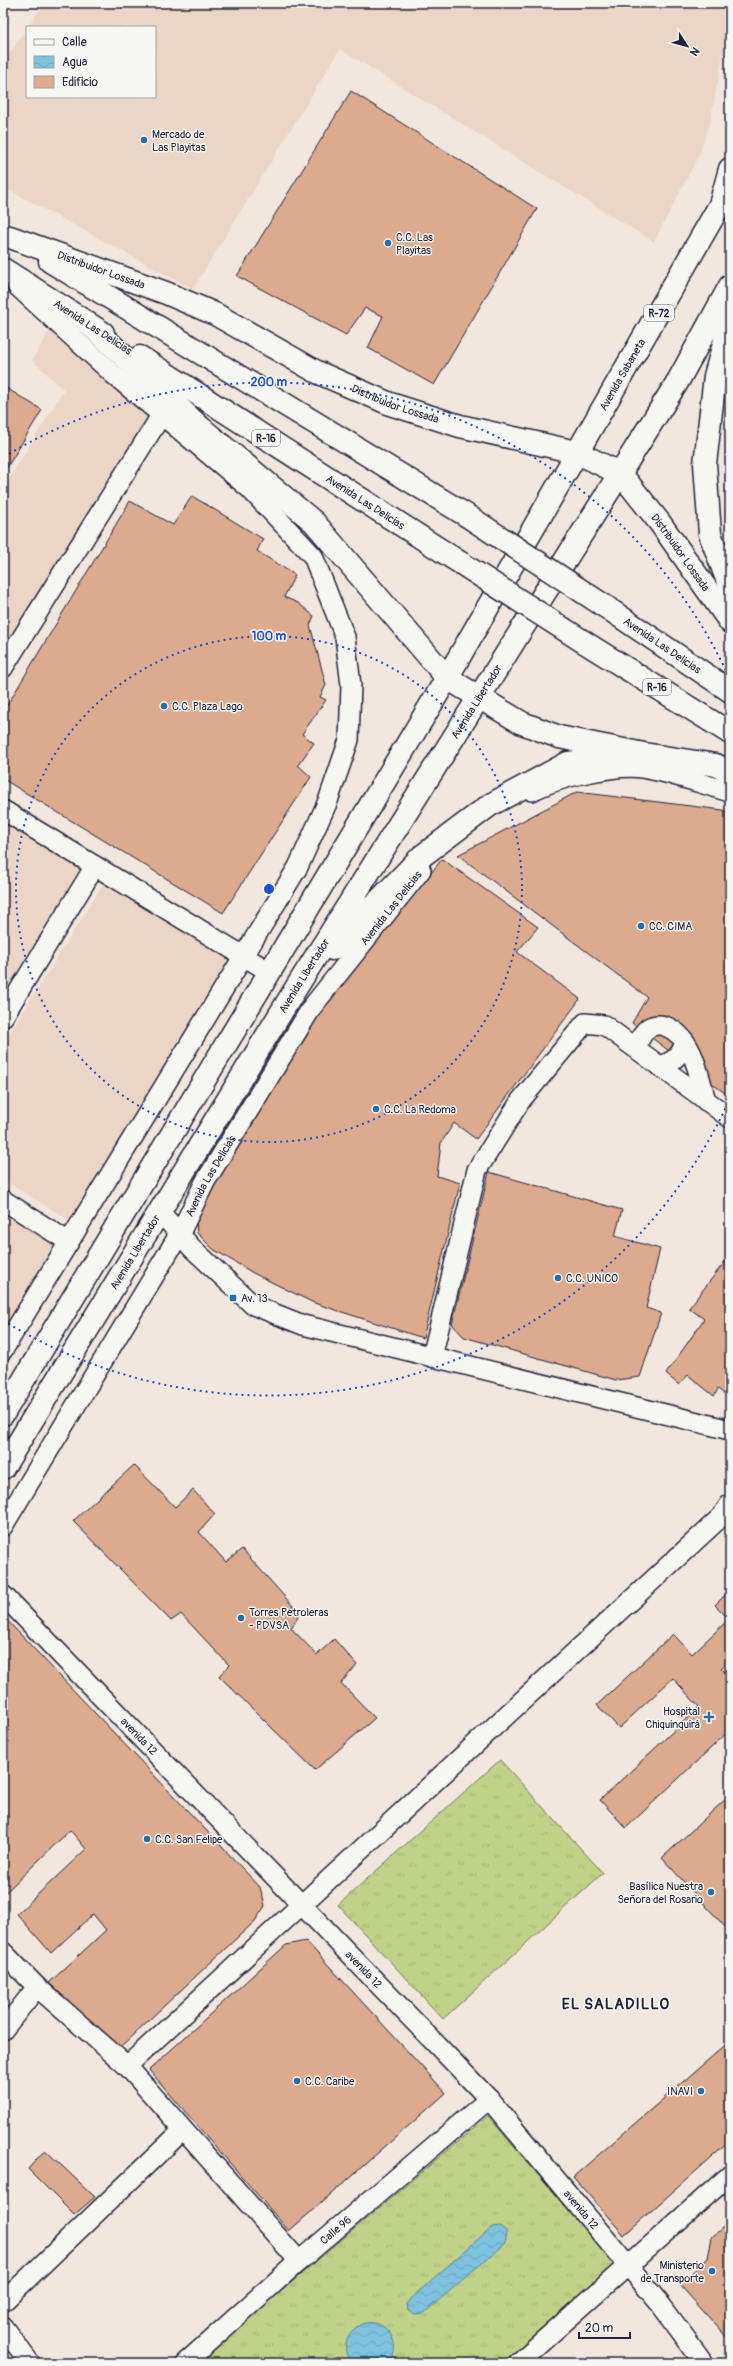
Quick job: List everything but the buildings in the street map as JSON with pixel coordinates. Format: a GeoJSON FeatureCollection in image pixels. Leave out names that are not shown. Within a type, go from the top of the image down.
{"type":"FeatureCollection","features":[{"type":"Feature","properties":{"kind":"main road","name":"Avenida Sabaneta"},"geometry":{"type":"LineString","coordinates":[[576,452],[617,386],[720,205],[730,168]]}},
{"type":"Feature","properties":{"kind":"main road","name":"Distribuidor Lossada"},"geometry":{"type":"LineString","coordinates":[[6,235],[166,293],[214,314],[317,372],[390,404],[460,426],[576,452],[617,481],[660,523],[730,622]]}},
{"type":"Feature","properties":{"kind":"main road","name":"Avenida Las Delicias"},"geometry":{"type":"LineString","coordinates":[[6,235],[466,515],[730,691]]}},
{"type":"Feature","properties":{"kind":"main road","name":"Avenida Las Delicias"},"geometry":{"type":"LineString","coordinates":[[3,269],[584,642],[730,733]]}},
{"type":"Feature","properties":{"kind":"main road"},"geometry":{"type":"LineString","coordinates":[[617,481],[678,381],[730,286]]}},
{"type":"Feature","properties":{"kind":"main road"},"geometry":{"type":"LineString","coordinates":[[730,322],[715,376],[705,464],[710,534],[730,587]]}},
{"type":"Feature","properties":{"kind":"main road"},"geometry":{"type":"LineString","coordinates":[[90,325],[200,427],[314,522],[447,678],[477,698],[522,723],[559,737],[644,754],[716,765],[730,772]]}},
{"type":"Feature","properties":{"kind":"main road","name":"R-72"},"geometry":{"type":"LineString","coordinates":[[3,1414],[447,678],[576,452]]}},
{"type":"Feature","properties":{"kind":"main road","name":"Avenida Libertador"},"geometry":{"type":"LineString","coordinates":[[3,1468],[296,988],[477,698],[617,481]]}},
{"type":"Feature","properties":{"kind":"main road"},"geometry":{"type":"LineString","coordinates":[[296,988],[362,915],[422,856],[490,805],[568,763],[644,754]]}},
{"type":"Feature","properties":{"kind":"street"},"geometry":{"type":"LineString","coordinates":[[3,273],[113,374],[249,488],[313,556],[345,637],[351,685],[349,740],[328,801],[298,867],[244,958],[3,1350]]}},
{"type":"Feature","properties":{"kind":"street"},"geometry":{"type":"LineString","coordinates":[[3,668],[162,414]]}},
{"type":"Feature","properties":{"kind":"street","name":"Avenida Las Delicias"},"geometry":{"type":"LineString","coordinates":[[3,1526],[180,1233],[205,1182],[312,1007],[391,905],[428,862],[483,820],[544,785],[599,770],[641,768],[730,792]]}},
{"type":"Feature","properties":{"kind":"street"},"geometry":{"type":"LineString","coordinates":[[3,810],[244,958],[270,972]]}},
{"type":"Feature","properties":{"kind":"street"},"geometry":{"type":"LineString","coordinates":[[3,1017],[95,866]]}},
{"type":"Feature","properties":{"kind":"street"},"geometry":{"type":"LineString","coordinates":[[432,1357],[477,1170],[521,1100],[585,1023],[604,1025],[730,1118]]}},
{"type":"Feature","properties":{"kind":"street"},"geometry":{"type":"LineString","coordinates":[[635,1047],[647,1029],[660,1024],[674,1029],[685,1042],[696,1062],[706,1101]]}},
{"type":"Feature","properties":{"kind":"street"},"geometry":{"type":"LineString","coordinates":[[659,1066],[670,1062],[682,1053],[685,1042]]}},
{"type":"Feature","properties":{"kind":"street"},"geometry":{"type":"LineString","coordinates":[[3,1200],[69,1242]]}},
{"type":"Feature","properties":{"kind":"street"},"geometry":{"type":"LineString","coordinates":[[160,1212],[192,1248],[253,1305],[303,1325],[730,1430]]}},
{"type":"Feature","properties":{"kind":"street"},"geometry":{"type":"LineString","coordinates":[[127,2066],[303,1905],[721,1516],[730,1504]]}},
{"type":"Feature","properties":{"kind":"street","name":"avenida 12"},"geometry":{"type":"LineString","coordinates":[[3,1594],[489,2099],[661,2305],[704,2363]]}},
{"type":"Feature","properties":{"kind":"street"},"geometry":{"type":"LineString","coordinates":[[3,1952],[37,1987],[127,2066],[299,2261]]}},
{"type":"Feature","properties":{"kind":"street"},"geometry":{"type":"LineString","coordinates":[[3,2030],[37,1987]]}},
{"type":"Feature","properties":{"kind":"street","name":"Calle 96"},"geometry":{"type":"LineString","coordinates":[[185,2363],[299,2261],[489,2099]]}},
{"type":"Feature","properties":{"kind":"street"},"geometry":{"type":"LineString","coordinates":[[3,2302],[184,2130]]}},
{"type":"Feature","properties":{"kind":"street"},"geometry":{"type":"LineString","coordinates":[[518,2363],[730,2175]]}},
{"type":"Feature","properties":{"kind":"street"},"geometry":{"type":"LineString","coordinates":[[3,2327],[30,2363]]}},
{"type":"Feature","properties":{"kind":"shaded area","name":"Mercado de Las Playitas"},"geometry":{"type":"Polygon","coordinates":[[[44,3],[184,3],[187,5],[189,3],[730,3],[730,29],[725,44],[710,123],[698,157],[654,242],[340,49],[193,289],[3,187],[3,63],[26,29],[26,98],[156,98],[156,26],[29,26],[44,3]]]}},
{"type":"Feature","properties":{"kind":"shaded area"},"geometry":{"type":"Polygon","coordinates":[[[49,332],[150,416],[3,652],[3,489],[64,390],[32,360],[49,332]]]}},
{"type":"Feature","properties":{"kind":"shaded area"},"geometry":{"type":"Polygon","coordinates":[[[3,822],[80,868],[3,996],[3,822]]]}},
{"type":"Feature","properties":{"kind":"shaded area"},"geometry":{"type":"Polygon","coordinates":[[[103,884],[230,960],[75,1223],[3,1180],[3,1044],[103,884]]]}},
{"type":"Feature","properties":{"kind":"shaded area"},"geometry":{"type":"Polygon","coordinates":[[[3,1211],[58,1245],[3,1338],[3,1211]]]}},
{"type":"Feature","properties":{"kind":"green space"},"geometry":{"type":"Polygon","coordinates":[[[500,1760],[603,1873],[443,2019],[338,1905],[500,1760]]]}},
{"type":"Feature","properties":{"kind":"green space"},"geometry":{"type":"Polygon","coordinates":[[[488,2116],[619,2270],[511,2363],[196,2363],[488,2116]]]}},
{"type":"Feature","properties":{"kind":"water"},"geometry":{"type":"Polygon","coordinates":[[[500,2226],[507,2232],[505,2243],[423,2314],[415,2315],[408,2311],[407,2303],[410,2299],[492,2227],[500,2226]]]}},
{"type":"Feature","properties":{"kind":"water"},"geometry":{"type":"Polygon","coordinates":[[[365,2323],[380,2325],[391,2335],[394,2341],[394,2349],[393,2356],[389,2363],[351,2363],[347,2357],[347,2339],[354,2329],[365,2323]]]}},
{"type":"Feature","properties":{"kind":"place","name":"Mercado de Las Playitas"},"geometry":{"type":"Point","coordinates":[144,140]}},
{"type":"Feature","properties":{"kind":"place","name":"C.C. Las Playitas"},"geometry":{"type":"Point","coordinates":[388,243]}},
{"type":"Feature","properties":{"kind":"place","name":"C.C. Plaza Lago"},"geometry":{"type":"Point","coordinates":[164,706]}},
{"type":"Feature","properties":{"kind":"place","name":"CC. CIMA"},"geometry":{"type":"Point","coordinates":[641,926]}},
{"type":"Feature","properties":{"kind":"place","name":"C.C. La Redoma"},"geometry":{"type":"Point","coordinates":[376,1109]}},
{"type":"Feature","properties":{"kind":"place","name":"C.C. UNICO"},"geometry":{"type":"Point","coordinates":[558,1278]}},
{"type":"Feature","properties":{"kind":"place","name":"Av. 13"},"geometry":{"type":"Point","coordinates":[233,1298]}},
{"type":"Feature","properties":{"kind":"place","name":"Torres Petroleras - PDVSA"},"geometry":{"type":"Point","coordinates":[241,1618]}},
{"type":"Feature","properties":{"kind":"place","name":"Hospital Chiquinquirá"},"geometry":{"type":"Point","coordinates":[709,1717]}},
{"type":"Feature","properties":{"kind":"place","name":"C.C. San Felipe"},"geometry":{"type":"Point","coordinates":[147,1839]}},
{"type":"Feature","properties":{"kind":"place","name":"Basílica Nuestra Señora del Rosario"},"geometry":{"type":"Point","coordinates":[711,1892]}},
{"type":"Feature","properties":{"kind":"place","name":"C.C. Caribe"},"geometry":{"type":"Point","coordinates":[297,2081]}},
{"type":"Feature","properties":{"kind":"place","name":"INAVI"},"geometry":{"type":"Point","coordinates":[701,2091]}},
{"type":"Feature","properties":{"kind":"place","name":"Ministerio de Transporte"},"geometry":{"type":"Point","coordinates":[712,2271]}},
{"type":"Feature","properties":{"kind":"district","name":"EL SALADILLO"},"geometry":{"type":"Point","coordinates":[616,2004]}}]}
